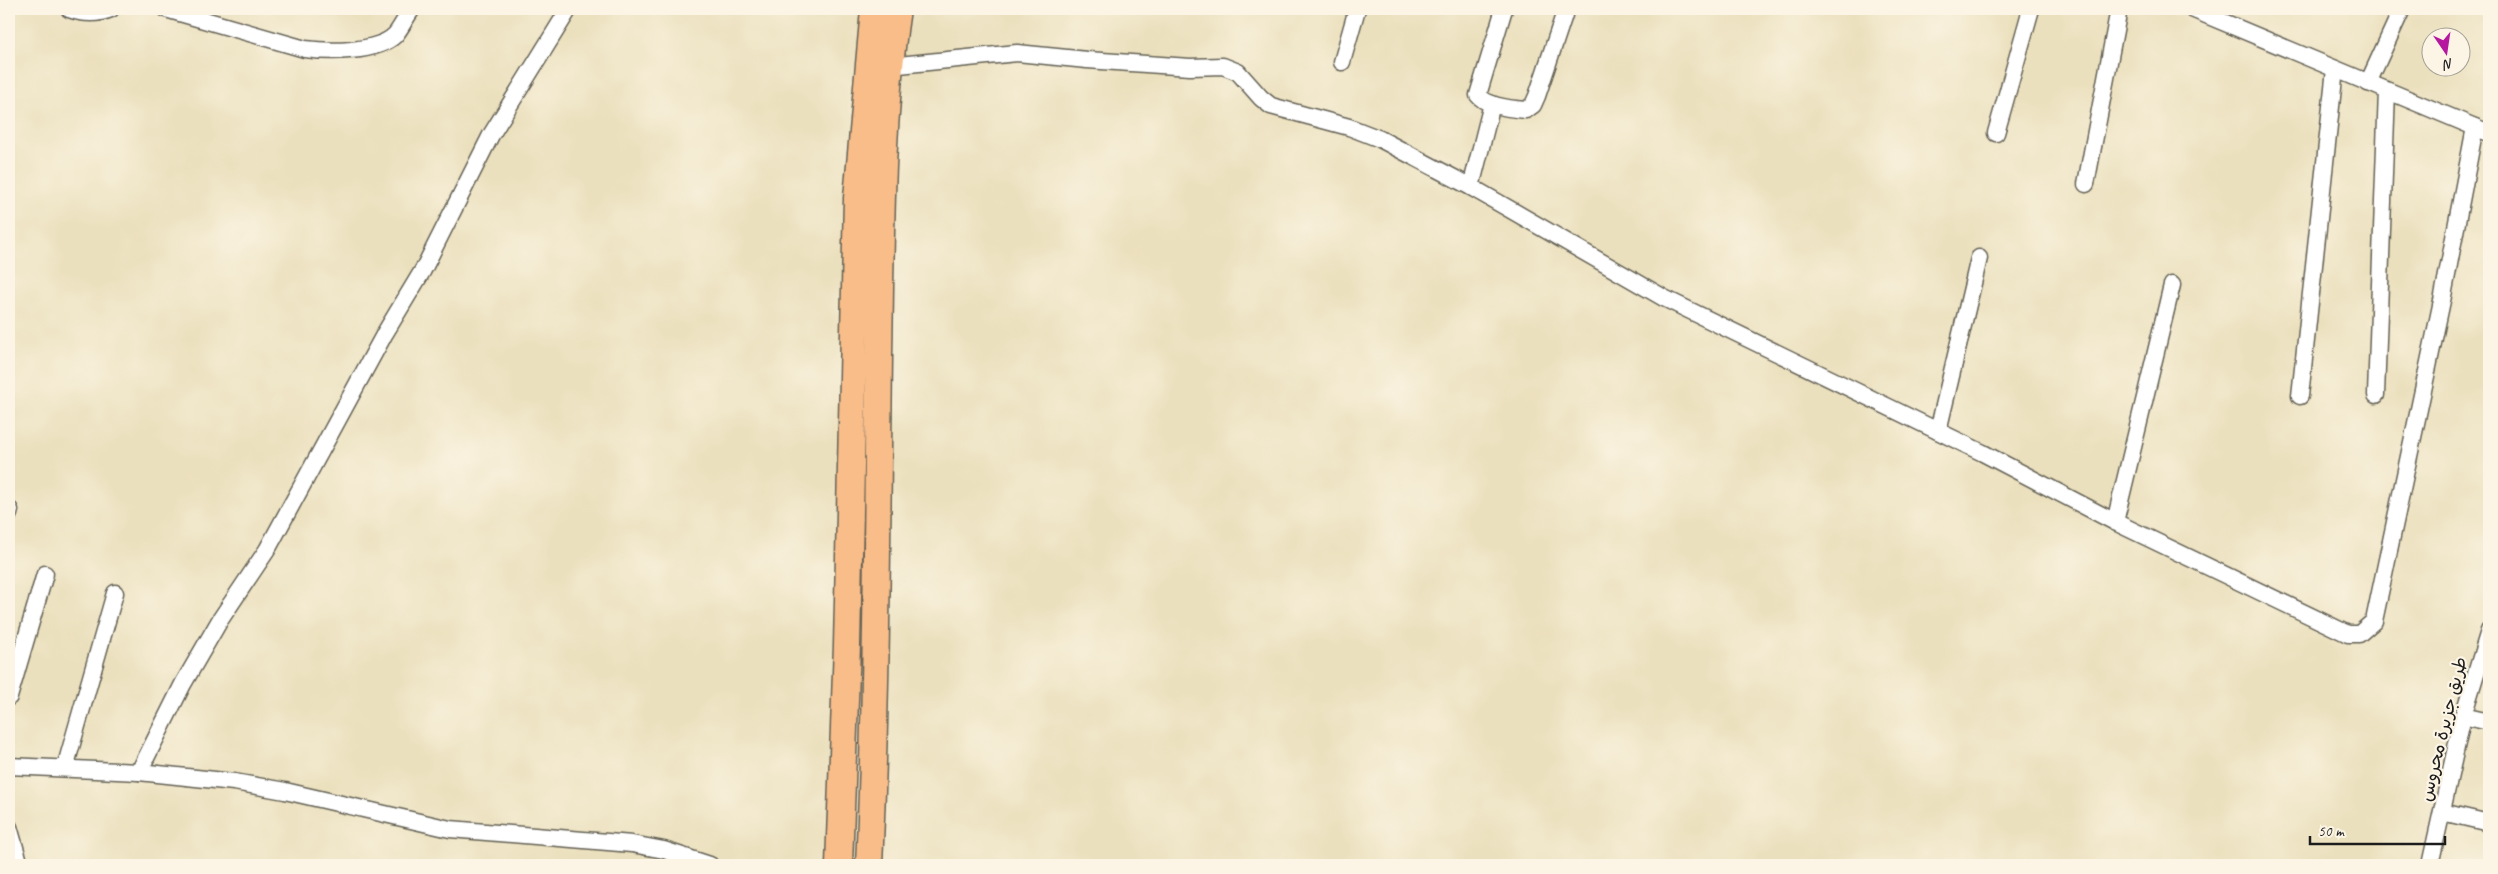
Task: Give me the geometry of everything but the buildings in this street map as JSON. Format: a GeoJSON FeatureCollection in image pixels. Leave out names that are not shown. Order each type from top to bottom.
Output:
{"type":"FeatureCollection","features":[{"type":"Feature","properties":{"kind":"main road"},"geometry":{"type":"LineString","coordinates":[[839,865],[848,609],[857,198],[874,9]]}},
{"type":"Feature","properties":{"kind":"main road"},"geometry":{"type":"LineString","coordinates":[[869,865],[877,609],[882,198],[889,66],[897,9]]}},
{"type":"Feature","properties":{"kind":"main road"},"geometry":{"type":"LineString","coordinates":[[848,609],[877,609]]}},
{"type":"Feature","properties":{"kind":"street"},"geometry":{"type":"LineString","coordinates":[[69,9],[85,14],[95,14],[111,9]]}},
{"type":"Feature","properties":{"kind":"street"},"geometry":{"type":"LineString","coordinates":[[166,9],[305,49],[320,51],[354,49],[387,40],[395,34],[412,9]]}},
{"type":"Feature","properties":{"kind":"street"},"geometry":{"type":"LineString","coordinates":[[139,772],[183,684],[267,550],[385,333],[423,270],[491,135],[568,9]]}},
{"type":"Feature","properties":{"kind":"street"},"geometry":{"type":"LineString","coordinates":[[1342,62],[1357,9]]}},
{"type":"Feature","properties":{"kind":"street"},"geometry":{"type":"LineString","coordinates":[[1504,9],[1478,91],[1480,98],[1492,104],[1526,110],[1533,104],[1566,9]]}},
{"type":"Feature","properties":{"kind":"street"},"geometry":{"type":"LineString","coordinates":[[1996,133],[2031,9]]}},
{"type":"Feature","properties":{"kind":"street"},"geometry":{"type":"LineString","coordinates":[[2086,184],[2119,9]]}},
{"type":"Feature","properties":{"kind":"street"},"geometry":{"type":"LineString","coordinates":[[889,66],[1017,52],[1096,61],[1195,67],[1228,66],[1238,72],[1261,98],[1272,106],[1380,139],[1470,187],[1664,298],[1938,431],[2115,522],[2334,629],[2348,634],[2359,634],[2374,622],[2435,335],[2482,130],[2192,9]]}},
{"type":"Feature","properties":{"kind":"street"},"geometry":{"type":"LineString","coordinates":[[2368,83],[2402,9]]}},
{"type":"Feature","properties":{"kind":"street"},"geometry":{"type":"LineString","coordinates":[[2300,396],[2335,69]]}},
{"type":"Feature","properties":{"kind":"street"},"geometry":{"type":"LineString","coordinates":[[2376,395],[2387,91]]}},
{"type":"Feature","properties":{"kind":"street"},"geometry":{"type":"LineString","coordinates":[[1470,187],[1492,104]]}},
{"type":"Feature","properties":{"kind":"street"},"geometry":{"type":"LineString","coordinates":[[1938,431],[1979,258]]}},
{"type":"Feature","properties":{"kind":"street"},"geometry":{"type":"LineString","coordinates":[[2115,522],[2172,285]]}},
{"type":"Feature","properties":{"kind":"street"},"geometry":{"type":"LineString","coordinates":[[9,697],[45,574]]}},
{"type":"Feature","properties":{"kind":"street"},"geometry":{"type":"LineString","coordinates":[[65,768],[115,593]]}},
{"type":"Feature","properties":{"kind":"street","name":"طريق جزيرة محروس"},"geometry":{"type":"LineString","coordinates":[[2430,865],[2463,716],[2489,631]]}},
{"type":"Feature","properties":{"kind":"street"},"geometry":{"type":"LineString","coordinates":[[2463,716],[2489,722]]}},
{"type":"Feature","properties":{"kind":"street"},"geometry":{"type":"LineString","coordinates":[[9,766],[139,772],[234,782],[285,791],[450,829],[632,844],[664,850],[710,865]]}},
{"type":"Feature","properties":{"kind":"street"},"geometry":{"type":"LineString","coordinates":[[2442,812],[2489,823]]}},
{"type":"Feature","properties":{"kind":"street"},"geometry":{"type":"LineString","coordinates":[[9,827],[20,865]]}}]}
